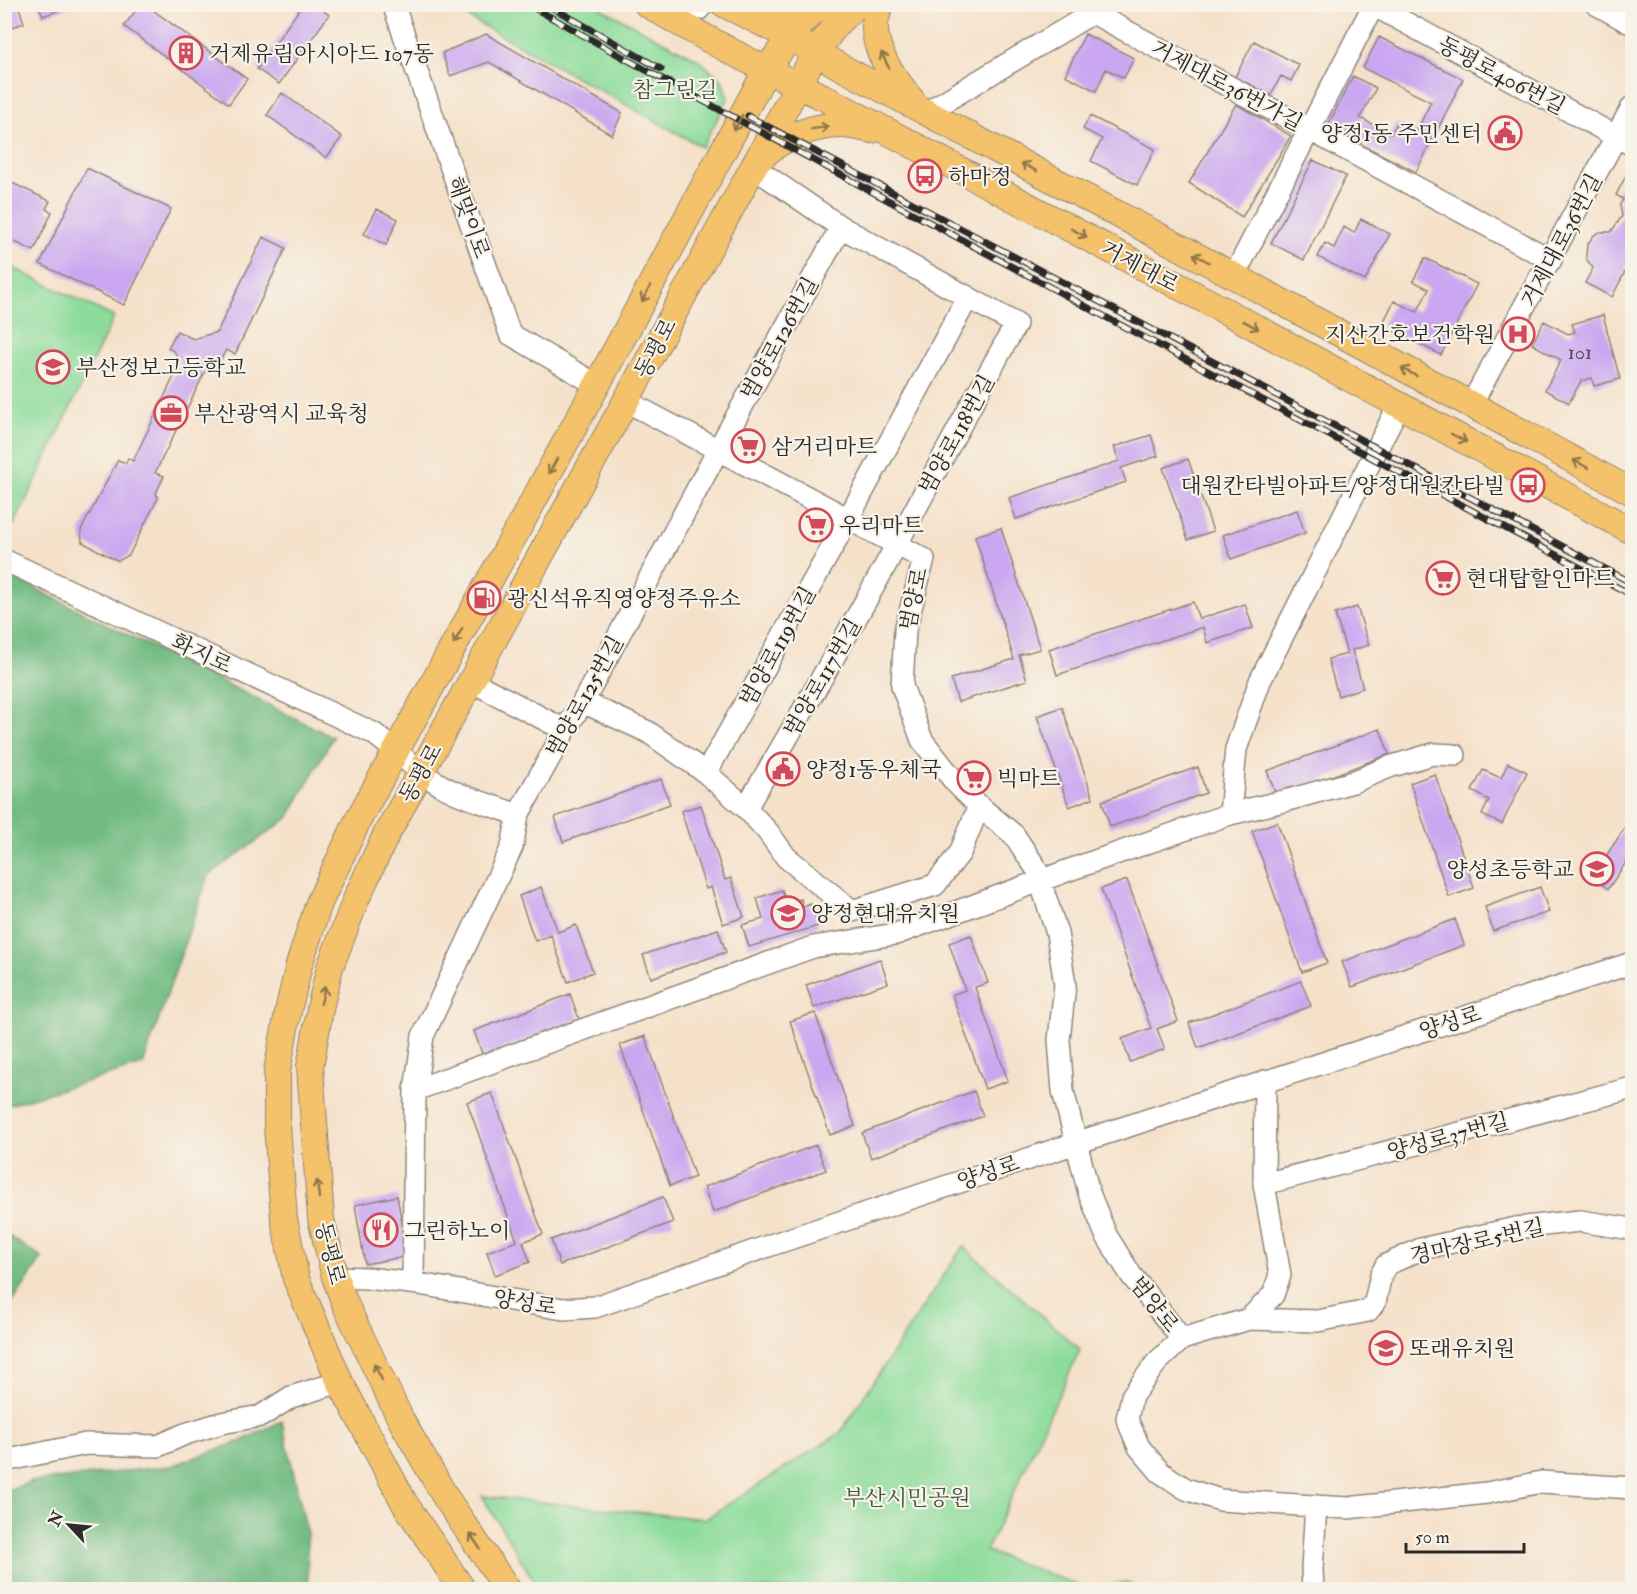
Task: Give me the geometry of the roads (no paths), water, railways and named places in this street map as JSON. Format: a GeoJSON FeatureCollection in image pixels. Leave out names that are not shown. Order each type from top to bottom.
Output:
{"type":"FeatureCollection","features":[{"type":"Feature","properties":{"kind":"main road","name":"거제대로"},"geometry":{"type":"LineString","coordinates":[[647,4],[708,40],[1195,294],[1632,531]]}},
{"type":"Feature","properties":{"kind":"main road"},"geometry":{"type":"LineString","coordinates":[[718,5],[775,11],[797,4]]}},
{"type":"Feature","properties":{"kind":"main road","name":"동평로"},"geometry":{"type":"LineString","coordinates":[[463,1590],[405,1504],[340,1382],[296,1279],[280,1182],[277,1071],[296,976],[319,903],[358,820],[396,749],[597,385],[766,71],[790,37],[823,4]]}},
{"type":"Feature","properties":{"kind":"main road","name":"동평로"},"geometry":{"type":"LineString","coordinates":[[508,1590],[446,1498],[401,1420],[346,1306],[335,1277],[321,1219],[310,1067],[321,1004],[330,967],[357,897],[420,771],[626,401],[797,85],[816,52],[839,21],[858,4]]}},
{"type":"Feature","properties":{"kind":"main road"},"geometry":{"type":"LineString","coordinates":[[880,4],[875,22],[877,41],[882,56],[892,74],[922,110]]}},
{"type":"Feature","properties":{"kind":"main road","name":"거제대로"},"geometry":{"type":"LineString","coordinates":[[718,5],[790,37],[1632,492]]}},
{"type":"Feature","properties":{"kind":"main road"},"geometry":{"type":"LineString","coordinates":[[753,167],[771,147],[810,129],[844,125],[890,133]]}},
{"type":"Feature","properties":{"kind":"street","name":"해맞이로"},"geometry":{"type":"LineString","coordinates":[[393,4],[510,334],[597,385]]}},
{"type":"Feature","properties":{"kind":"street"},"geometry":{"type":"LineString","coordinates":[[679,4],[688,9],[718,5]]}},
{"type":"Feature","properties":{"kind":"street"},"geometry":{"type":"LineString","coordinates":[[1596,4],[1632,24]]}},
{"type":"Feature","properties":{"kind":"street"},"geometry":{"type":"LineString","coordinates":[[1233,276],[1372,5]]}},
{"type":"Feature","properties":{"kind":"street","name":"동평로406번길"},"geometry":{"type":"LineString","coordinates":[[1372,5],[1624,141]]}},
{"type":"Feature","properties":{"kind":"street"},"geometry":{"type":"LineString","coordinates":[[922,110],[1100,9]]}},
{"type":"Feature","properties":{"kind":"street","name":"거제대로36번가길"},"geometry":{"type":"LineString","coordinates":[[1100,9],[1309,129],[1551,260]]}},
{"type":"Feature","properties":{"kind":"street","name":"거제대로36번길"},"geometry":{"type":"LineString","coordinates":[[1470,405],[1551,260],[1624,141],[1632,107]]}},
{"type":"Feature","properties":{"kind":"street"},"geometry":{"type":"LineString","coordinates":[[753,167],[841,226],[968,297]]}},
{"type":"Feature","properties":{"kind":"street","name":"범양로126번길"},"geometry":{"type":"LineString","coordinates":[[718,450],[841,226]]}},
{"type":"Feature","properties":{"kind":"street","name":"범양로118번길"},"geometry":{"type":"LineString","coordinates":[[896,544],[1016,324],[968,297]]}},
{"type":"Feature","properties":{"kind":"street","name":"범양로119번길"},"geometry":{"type":"LineString","coordinates":[[706,773],[848,519],[968,297]]}},
{"type":"Feature","properties":{"kind":"street","name":"범양로"},"geometry":{"type":"LineString","coordinates":[[626,401],[924,559],[905,630],[902,686],[922,740],[955,782],[979,806],[1014,835],[1036,868]]}},
{"type":"Feature","properties":{"kind":"street"},"geometry":{"type":"LineString","coordinates":[[1230,814],[1236,749],[1260,681],[1399,405]]}},
{"type":"Feature","properties":{"kind":"street","name":"범양로125번길"},"geometry":{"type":"LineString","coordinates":[[413,1283],[415,1090],[423,1036],[513,847],[518,815],[564,730],[583,702],[718,450]]}},
{"type":"Feature","properties":{"kind":"street","name":"범양로117번길"},"geometry":{"type":"LineString","coordinates":[[746,808],[821,680],[896,544]]}},
{"type":"Feature","properties":{"kind":"street","name":"화지로"},"geometry":{"type":"LineString","coordinates":[[4,560],[373,733],[396,749],[420,771],[448,789],[518,815]]}},
{"type":"Feature","properties":{"kind":"street"},"geometry":{"type":"LineString","coordinates":[[471,681],[564,730]]}},
{"type":"Feature","properties":{"kind":"street"},"geometry":{"type":"LineString","coordinates":[[583,702],[648,732],[706,773],[746,808],[768,832],[786,857],[852,911],[860,938]]}},
{"type":"Feature","properties":{"kind":"street"},"geometry":{"type":"LineString","coordinates":[[415,1090],[813,947],[896,934],[1230,814],[1353,782],[1389,767],[1433,754],[1455,755]]}},
{"type":"Feature","properties":{"kind":"street"},"geometry":{"type":"LineString","coordinates":[[852,911],[935,885],[960,853],[979,806]]}},
{"type":"Feature","properties":{"kind":"street","name":"범양로"},"geometry":{"type":"LineString","coordinates":[[1044,893],[1057,933],[1065,986],[1059,1040],[1063,1091],[1089,1193],[1106,1235],[1131,1275],[1182,1338],[1157,1362],[1132,1396],[1127,1419],[1139,1447],[1160,1472],[1186,1489],[1220,1500],[1347,1508],[1475,1494],[1541,1482],[1632,1488]]}},
{"type":"Feature","properties":{"kind":"street","name":"양성로"},"geometry":{"type":"LineString","coordinates":[[335,1277],[413,1283],[563,1309],[595,1307],[771,1245],[1076,1143],[1632,963]]}},
{"type":"Feature","properties":{"kind":"street"},"geometry":{"type":"LineString","coordinates":[[1182,1338],[1248,1319],[1274,1295],[1280,1275],[1264,1184],[1265,1081]]}},
{"type":"Feature","properties":{"kind":"street","name":"양성로37번길"},"geometry":{"type":"LineString","coordinates":[[1264,1184],[1632,1088]]}},
{"type":"Feature","properties":{"kind":"street","name":"경마장로5번길"},"geometry":{"type":"LineString","coordinates":[[1248,1319],[1318,1321],[1368,1311],[1375,1302],[1381,1275],[1386,1265],[1421,1250],[1516,1228],[1569,1222],[1580,1221],[1632,1229]]}},
{"type":"Feature","properties":{"kind":"street"},"geometry":{"type":"LineString","coordinates":[[4,1461],[86,1444],[158,1446],[185,1434],[221,1423],[261,1416],[291,1397],[340,1382]]}},
{"type":"Feature","properties":{"kind":"street"},"geometry":{"type":"LineString","coordinates":[[1313,1579],[1316,1506]]}},
{"type":"Feature","properties":{"kind":"railway"},"geometry":{"type":"LineString","coordinates":[[527,4],[1113,321],[1632,595]]}},
{"type":"Feature","properties":{"kind":"railway"},"geometry":{"type":"LineString","coordinates":[[546,4],[661,69]]}},
{"type":"Feature","properties":{"kind":"railway"},"geometry":{"type":"LineString","coordinates":[[748,116],[1632,583]]}},
{"type":"Feature","properties":{"kind":"place","name":"거제유림아시아드 107동"},"geometry":{"type":"Point","coordinates":[186,53]}},
{"type":"Feature","properties":{"kind":"place","name":"양정1동 주민센터"},"geometry":{"type":"Point","coordinates":[1505,133]}},
{"type":"Feature","properties":{"kind":"place","name":"하마정"},"geometry":{"type":"Point","coordinates":[925,176]}},
{"type":"Feature","properties":{"kind":"place","name":"지산간호보건학원"},"geometry":{"type":"Point","coordinates":[1518,334]}},
{"type":"Feature","properties":{"kind":"place","name":"부산정보고등학교"},"geometry":{"type":"Point","coordinates":[53,367]}},
{"type":"Feature","properties":{"kind":"place","name":"부산광역시 교육청"},"geometry":{"type":"Point","coordinates":[171,413]}},
{"type":"Feature","properties":{"kind":"place","name":"삼거리마트"},"geometry":{"type":"Point","coordinates":[748,446]}},
{"type":"Feature","properties":{"kind":"place","name":"대원칸타빌아파트/양정대원칸타빌"},"geometry":{"type":"Point","coordinates":[1528,485]}},
{"type":"Feature","properties":{"kind":"place","name":"우리마트"},"geometry":{"type":"Point","coordinates":[816,525]}},
{"type":"Feature","properties":{"kind":"place","name":"현대탑할인마트"},"geometry":{"type":"Point","coordinates":[1443,578]}},
{"type":"Feature","properties":{"kind":"place","name":"광신석유직영양정주유소"},"geometry":{"type":"Point","coordinates":[484,598]}},
{"type":"Feature","properties":{"kind":"place","name":"양정1동우체국"},"geometry":{"type":"Point","coordinates":[783,769]}},
{"type":"Feature","properties":{"kind":"place","name":"빅마트"},"geometry":{"type":"Point","coordinates":[974,778]}},
{"type":"Feature","properties":{"kind":"place","name":"양성초등학교"},"geometry":{"type":"Point","coordinates":[1597,869]}},
{"type":"Feature","properties":{"kind":"place","name":"양정현대유치원"},"geometry":{"type":"Point","coordinates":[788,913]}},
{"type":"Feature","properties":{"kind":"place","name":"그린하노이"},"geometry":{"type":"Point","coordinates":[381,1230]}},
{"type":"Feature","properties":{"kind":"place","name":"또래유치원"},"geometry":{"type":"Point","coordinates":[1386,1348]}},
{"type":"Feature","properties":{"kind":"park label","name":"참그린길"},"geometry":{"type":"Point","coordinates":[675,89]}},
{"type":"Feature","properties":{"kind":"park label","name":"부산시민공원"},"geometry":{"type":"Point","coordinates":[907,1497]}}]}
